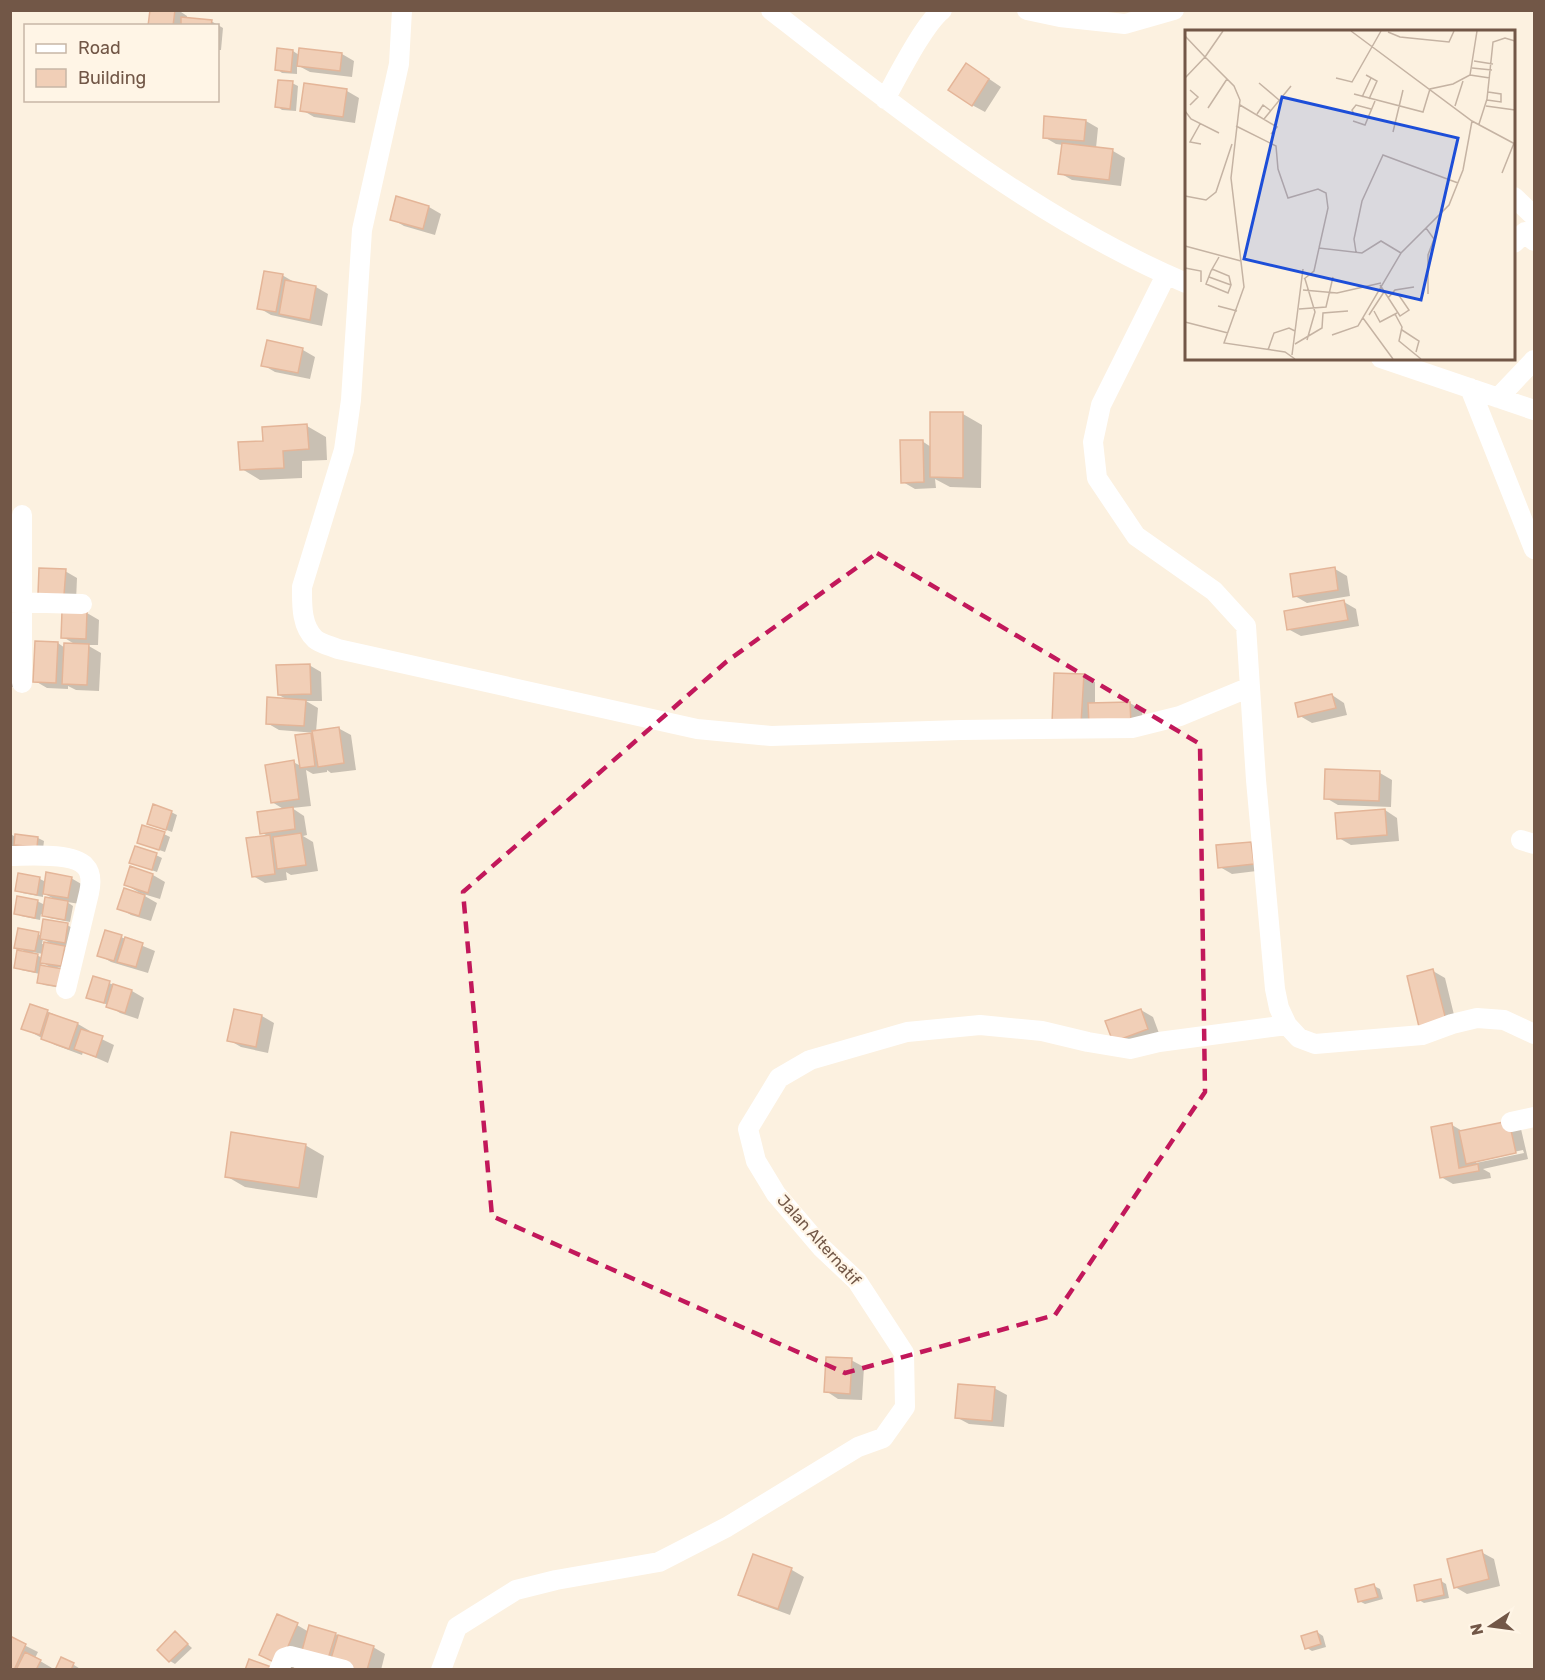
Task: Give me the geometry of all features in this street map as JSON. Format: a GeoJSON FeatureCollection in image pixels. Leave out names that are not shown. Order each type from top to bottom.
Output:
{"type":"FeatureCollection","features":[{"type":"Feature","properties":{"kind":"street"},"geometry":{"type":"LineString","coordinates":[[402,10],[399,64],[362,230],[351,400],[344,450],[302,587],[302,607],[307,627],[316,640],[338,649],[697,729],[771,736],[1132,728],[1180,716],[1250,687]]}},
{"type":"Feature","properties":{"kind":"street"},"geometry":{"type":"LineString","coordinates":[[771,10],[885,99],[1026,197],[1076,227],[1185,284]]}},
{"type":"Feature","properties":{"kind":"street"},"geometry":{"type":"LineString","coordinates":[[885,99],[927,28],[942,10]]}},
{"type":"Feature","properties":{"kind":"street"},"geometry":{"type":"LineString","coordinates":[[1027,10],[1060,17],[1125,24],[1174,10]]}},
{"type":"Feature","properties":{"kind":"street"},"geometry":{"type":"LineString","coordinates":[[1515,199],[1528,231]]}},
{"type":"Feature","properties":{"kind":"street"},"geometry":{"type":"LineString","coordinates":[[1166,274],[1101,405],[1093,442],[1097,478],[1136,536],[1214,591],[1246,626],[1256,780],[1275,989],[1279,1008],[1287,1025],[1299,1038],[1316,1044],[1422,1035],[1477,1018],[1504,1020],[1534,1034]]}},
{"type":"Feature","properties":{"kind":"street"},"geometry":{"type":"LineString","coordinates":[[1387,360],[1534,410]]}},
{"type":"Feature","properties":{"kind":"street"},"geometry":{"type":"LineString","coordinates":[[1498,398],[1534,360]]}},
{"type":"Feature","properties":{"kind":"street"},"geometry":{"type":"LineString","coordinates":[[1470,388],[1534,549]]}},
{"type":"Feature","properties":{"kind":"street"},"geometry":{"type":"LineString","coordinates":[[22,515],[16,602],[22,683]]}},
{"type":"Feature","properties":{"kind":"street"},"geometry":{"type":"LineString","coordinates":[[16,602],[82,604]]}},
{"type":"Feature","properties":{"kind":"street"},"geometry":{"type":"LineString","coordinates":[[10,856],[67,857],[84,864],[89,872],[91,881],[89,893],[66,989]]}},
{"type":"Feature","properties":{"kind":"street","name":"Jalan Alternatif"},"geometry":{"type":"LineString","coordinates":[[441,1670],[458,1627],[516,1590],[556,1580],[659,1562],[728,1527],[858,1447],[883,1438],[905,1407],[904,1353],[857,1281],[822,1248],[776,1194],[756,1161],[748,1129],[779,1078],[810,1060],[917,1031],[980,1025],[1042,1031],[1130,1049],[1159,1042],[1287,1025]]}},
{"type":"Feature","properties":{"kind":"street"},"geometry":{"type":"LineString","coordinates":[[1511,1122],[1534,1117]]}},
{"type":"Feature","properties":{"kind":"street"},"geometry":{"type":"LineString","coordinates":[[279,1670],[284,1658],[290,1656],[344,1670]]}},
{"type":"Feature","properties":{"kind":"highlighted area"},"geometry":{"type":"Polygon","coordinates":[[[877,553],[1200,744],[1205,1092],[1055,1315],[845,1373],[492,1216],[463,892],[726,662],[877,553]]]}},
{"type":"Feature","properties":{"kind":"building"},"geometry":{"type":"Polygon","coordinates":[[[150,10],[175,10],[173,24],[148,24],[150,10]]]}},
{"type":"Feature","properties":{"kind":"building"},"geometry":{"type":"Polygon","coordinates":[[[181,17],[212,20],[211,24],[181,24],[181,17]]]}},
{"type":"Feature","properties":{"kind":"building"},"geometry":{"type":"Polygon","coordinates":[[[277,48],[293,50],[291,72],[275,70],[277,48]]]}},
{"type":"Feature","properties":{"kind":"building"},"geometry":{"type":"Polygon","coordinates":[[[299,48],[342,53],[340,71],[297,66],[299,48]]]}},
{"type":"Feature","properties":{"kind":"building"},"geometry":{"type":"Polygon","coordinates":[[[966,63],[989,79],[972,106],[948,90],[966,63]]]}},
{"type":"Feature","properties":{"kind":"building"},"geometry":{"type":"Polygon","coordinates":[[[278,80],[293,81],[290,109],[275,107],[278,80]]]}},
{"type":"Feature","properties":{"kind":"building"},"geometry":{"type":"Polygon","coordinates":[[[304,83],[347,89],[343,117],[300,111],[304,83]]]}},
{"type":"Feature","properties":{"kind":"building"},"geometry":{"type":"Polygon","coordinates":[[[1044,116],[1086,120],[1084,141],[1043,138],[1044,116]]]}},
{"type":"Feature","properties":{"kind":"building"},"geometry":{"type":"Polygon","coordinates":[[[1062,143],[1113,149],[1109,180],[1058,174],[1062,143]]]}},
{"type":"Feature","properties":{"kind":"building"},"geometry":{"type":"Polygon","coordinates":[[[396,196],[429,206],[423,229],[390,220],[396,196]]]}},
{"type":"Feature","properties":{"kind":"building"},"geometry":{"type":"Polygon","coordinates":[[[264,271],[283,274],[276,312],[257,309],[264,271]]]}},
{"type":"Feature","properties":{"kind":"building"},"geometry":{"type":"Polygon","coordinates":[[[285,280],[316,286],[310,320],[279,314],[285,280]]]}},
{"type":"Feature","properties":{"kind":"building"},"geometry":{"type":"Polygon","coordinates":[[[267,340],[303,348],[298,373],[261,366],[267,340]]]}},
{"type":"Feature","properties":{"kind":"building"},"geometry":{"type":"Polygon","coordinates":[[[930,412],[963,412],[963,478],[930,477],[930,412]]]}},
{"type":"Feature","properties":{"kind":"building"},"geometry":{"type":"Polygon","coordinates":[[[307,424],[309,449],[283,451],[284,468],[240,470],[238,442],[263,441],[262,427],[307,424]]]}},
{"type":"Feature","properties":{"kind":"building"},"geometry":{"type":"Polygon","coordinates":[[[900,440],[923,440],[924,482],[901,483],[900,440]]]}},
{"type":"Feature","properties":{"kind":"building"},"geometry":{"type":"Polygon","coordinates":[[[1335,567],[1338,590],[1293,597],[1290,574],[1335,567]]]}},
{"type":"Feature","properties":{"kind":"building"},"geometry":{"type":"Polygon","coordinates":[[[39,568],[66,569],[64,595],[38,594],[39,568]]]}},
{"type":"Feature","properties":{"kind":"building"},"geometry":{"type":"Polygon","coordinates":[[[1344,600],[1348,620],[1287,630],[1284,611],[1344,600]]]}},
{"type":"Feature","properties":{"kind":"building"},"geometry":{"type":"Polygon","coordinates":[[[62,611],[87,612],[86,639],[61,638],[62,611]]]}},
{"type":"Feature","properties":{"kind":"building"},"geometry":{"type":"Polygon","coordinates":[[[35,641],[58,642],[56,683],[33,682],[35,641]]]}},
{"type":"Feature","properties":{"kind":"building"},"geometry":{"type":"Polygon","coordinates":[[[64,643],[89,644],[87,685],[62,684],[64,643]]]}},
{"type":"Feature","properties":{"kind":"building"},"geometry":{"type":"Polygon","coordinates":[[[310,664],[311,694],[278,695],[276,665],[310,664]]]}},
{"type":"Feature","properties":{"kind":"building"},"geometry":{"type":"Polygon","coordinates":[[[1054,673],[1084,674],[1081,724],[1052,723],[1054,673]]]}},
{"type":"Feature","properties":{"kind":"building"},"geometry":{"type":"Polygon","coordinates":[[[1332,694],[1336,708],[1298,717],[1295,703],[1332,694]]]}},
{"type":"Feature","properties":{"kind":"building"},"geometry":{"type":"Polygon","coordinates":[[[267,697],[306,700],[304,726],[266,724],[267,697]]]}},
{"type":"Feature","properties":{"kind":"building"},"geometry":{"type":"Polygon","coordinates":[[[1130,702],[1131,724],[1089,725],[1088,703],[1130,702]]]}},
{"type":"Feature","properties":{"kind":"building"},"geometry":{"type":"Polygon","coordinates":[[[339,727],[344,763],[318,767],[312,731],[339,727]]]}},
{"type":"Feature","properties":{"kind":"building"},"geometry":{"type":"Polygon","coordinates":[[[311,733],[315,766],[300,768],[295,735],[311,733]]]}},
{"type":"Feature","properties":{"kind":"building"},"geometry":{"type":"Polygon","coordinates":[[[294,760],[299,799],[271,803],[265,765],[294,760]]]}},
{"type":"Feature","properties":{"kind":"building"},"geometry":{"type":"Polygon","coordinates":[[[1325,769],[1380,771],[1379,801],[1324,799],[1325,769]]]}},
{"type":"Feature","properties":{"kind":"building"},"geometry":{"type":"Polygon","coordinates":[[[153,804],[172,811],[166,830],[147,824],[153,804]]]}},
{"type":"Feature","properties":{"kind":"building"},"geometry":{"type":"Polygon","coordinates":[[[293,807],[295,829],[260,834],[257,812],[293,807]]]}},
{"type":"Feature","properties":{"kind":"building"},"geometry":{"type":"Polygon","coordinates":[[[1385,809],[1387,835],[1337,839],[1335,813],[1385,809]]]}},
{"type":"Feature","properties":{"kind":"building"},"geometry":{"type":"Polygon","coordinates":[[[142,825],[165,832],[159,850],[137,843],[142,825]]]}},
{"type":"Feature","properties":{"kind":"building"},"geometry":{"type":"Polygon","coordinates":[[[301,833],[306,865],[277,869],[273,837],[301,833]]]}},
{"type":"Feature","properties":{"kind":"building"},"geometry":{"type":"Polygon","coordinates":[[[15,834],[38,837],[37,847],[14,845],[15,834]]]}},
{"type":"Feature","properties":{"kind":"building"},"geometry":{"type":"Polygon","coordinates":[[[270,835],[275,874],[252,877],[246,838],[270,835]]]}},
{"type":"Feature","properties":{"kind":"building"},"geometry":{"type":"Polygon","coordinates":[[[1251,842],[1254,864],[1218,868],[1216,845],[1251,842]]]}},
{"type":"Feature","properties":{"kind":"building"},"geometry":{"type":"Polygon","coordinates":[[[135,846],[157,853],[152,870],[129,863],[135,846]]]}},
{"type":"Feature","properties":{"kind":"building"},"geometry":{"type":"Polygon","coordinates":[[[130,866],[153,874],[148,893],[124,885],[130,866]]]}},
{"type":"Feature","properties":{"kind":"building"},"geometry":{"type":"Polygon","coordinates":[[[46,872],[72,877],[68,898],[43,894],[46,872]]]}},
{"type":"Feature","properties":{"kind":"building"},"geometry":{"type":"Polygon","coordinates":[[[18,873],[40,877],[37,895],[15,891],[18,873]]]}},
{"type":"Feature","properties":{"kind":"building"},"geometry":{"type":"Polygon","coordinates":[[[124,888],[145,895],[139,916],[117,909],[124,888]]]}},
{"type":"Feature","properties":{"kind":"building"},"geometry":{"type":"Polygon","coordinates":[[[17,896],[38,900],[35,918],[14,914],[17,896]]]}},
{"type":"Feature","properties":{"kind":"building"},"geometry":{"type":"Polygon","coordinates":[[[45,897],[68,901],[65,920],[42,916],[45,897]]]}},
{"type":"Feature","properties":{"kind":"building"},"geometry":{"type":"Polygon","coordinates":[[[43,919],[68,923],[65,943],[40,939],[43,919]]]}},
{"type":"Feature","properties":{"kind":"building"},"geometry":{"type":"Polygon","coordinates":[[[18,928],[39,932],[35,951],[14,948],[18,928]]]}},
{"type":"Feature","properties":{"kind":"building"},"geometry":{"type":"Polygon","coordinates":[[[105,930],[122,935],[114,961],[97,956],[105,930]]]}},
{"type":"Feature","properties":{"kind":"building"},"geometry":{"type":"Polygon","coordinates":[[[125,937],[143,943],[136,967],[117,962],[125,937]]]}},
{"type":"Feature","properties":{"kind":"building"},"geometry":{"type":"Polygon","coordinates":[[[44,942],[65,946],[61,966],[40,963],[44,942]]]}},
{"type":"Feature","properties":{"kind":"building"},"geometry":{"type":"Polygon","coordinates":[[[17,950],[38,954],[35,972],[14,968],[17,950]]]}},
{"type":"Feature","properties":{"kind":"building"},"geometry":{"type":"Polygon","coordinates":[[[40,965],[63,969],[61,987],[37,983],[40,965]]]}},
{"type":"Feature","properties":{"kind":"building"},"geometry":{"type":"Polygon","coordinates":[[[1433,969],[1446,1020],[1419,1027],[1407,976],[1433,969]]]}},
{"type":"Feature","properties":{"kind":"building"},"geometry":{"type":"Polygon","coordinates":[[[93,976],[110,981],[104,1003],[86,998],[93,976]]]}},
{"type":"Feature","properties":{"kind":"building"},"geometry":{"type":"Polygon","coordinates":[[[113,984],[132,990],[125,1013],[106,1007],[113,984]]]}},
{"type":"Feature","properties":{"kind":"building"},"geometry":{"type":"Polygon","coordinates":[[[30,1004],[48,1010],[40,1035],[21,1029],[30,1004]]]}},
{"type":"Feature","properties":{"kind":"building"},"geometry":{"type":"Polygon","coordinates":[[[234,1009],[262,1015],[256,1047],[227,1041],[234,1009]]]}},
{"type":"Feature","properties":{"kind":"building"},"geometry":{"type":"Polygon","coordinates":[[[1141,1009],[1148,1029],[1113,1042],[1105,1021],[1141,1009]]]}},
{"type":"Feature","properties":{"kind":"building"},"geometry":{"type":"Polygon","coordinates":[[[49,1013],[78,1023],[69,1049],[41,1039],[49,1013]]]}},
{"type":"Feature","properties":{"kind":"building"},"geometry":{"type":"Polygon","coordinates":[[[81,1029],[103,1036],[96,1057],[74,1049],[81,1029]]]}},
{"type":"Feature","properties":{"kind":"building"},"geometry":{"type":"Polygon","coordinates":[[[1509,1121],[1516,1153],[1466,1164],[1459,1131],[1509,1121]]]}},
{"type":"Feature","properties":{"kind":"building"},"geometry":{"type":"Polygon","coordinates":[[[1452,1123],[1459,1168],[1478,1164],[1479,1171],[1440,1178],[1431,1127],[1452,1123]]]}},
{"type":"Feature","properties":{"kind":"building"},"geometry":{"type":"Polygon","coordinates":[[[231,1132],[306,1144],[299,1188],[225,1177],[231,1132]]]}},
{"type":"Feature","properties":{"kind":"building"},"geometry":{"type":"Polygon","coordinates":[[[826,1357],[852,1358],[850,1394],[824,1392],[826,1357]]]}},
{"type":"Feature","properties":{"kind":"building"},"geometry":{"type":"Polygon","coordinates":[[[958,1384],[995,1387],[992,1421],[955,1418],[958,1384]]]}},
{"type":"Feature","properties":{"kind":"building"},"geometry":{"type":"Polygon","coordinates":[[[1482,1550],[1489,1579],[1454,1588],[1447,1559],[1482,1550]]]}},
{"type":"Feature","properties":{"kind":"building"},"geometry":{"type":"Polygon","coordinates":[[[753,1554],[792,1568],[778,1609],[738,1595],[753,1554]]]}},
{"type":"Feature","properties":{"kind":"building"},"geometry":{"type":"Polygon","coordinates":[[[1441,1579],[1444,1595],[1417,1601],[1414,1585],[1441,1579]]]}},
{"type":"Feature","properties":{"kind":"building"},"geometry":{"type":"Polygon","coordinates":[[[1374,1584],[1378,1597],[1358,1602],[1355,1589],[1374,1584]]]}},
{"type":"Feature","properties":{"kind":"building"},"geometry":{"type":"Polygon","coordinates":[[[277,1614],[298,1623],[280,1665],[259,1655],[277,1614]]]}},
{"type":"Feature","properties":{"kind":"building"},"geometry":{"type":"Polygon","coordinates":[[[309,1625],[336,1633],[327,1662],[301,1654],[309,1625]]]}},
{"type":"Feature","properties":{"kind":"building"},"geometry":{"type":"Polygon","coordinates":[[[175,1631],[188,1644],[169,1662],[157,1650],[175,1631]]]}},
{"type":"Feature","properties":{"kind":"building"},"geometry":{"type":"Polygon","coordinates":[[[1317,1631],[1321,1644],[1305,1649],[1301,1636],[1317,1631]]]}},
{"type":"Feature","properties":{"kind":"building"},"geometry":{"type":"Polygon","coordinates":[[[338,1635],[374,1646],[367,1670],[354,1670],[330,1662],[338,1635]]]}},
{"type":"Feature","properties":{"kind":"building"},"geometry":{"type":"Polygon","coordinates":[[[10,1636],[26,1644],[14,1670],[10,1670],[10,1636]]]}},
{"type":"Feature","properties":{"kind":"building"},"geometry":{"type":"Polygon","coordinates":[[[25,1652],[41,1660],[36,1670],[16,1670],[25,1652]]]}},
{"type":"Feature","properties":{"kind":"building"},"geometry":{"type":"Polygon","coordinates":[[[61,1657],[74,1663],[71,1670],[55,1670],[61,1657]]]}},
{"type":"Feature","properties":{"kind":"building"},"geometry":{"type":"Polygon","coordinates":[[[249,1659],[274,1668],[273,1670],[245,1670],[249,1659]]]}}]}
